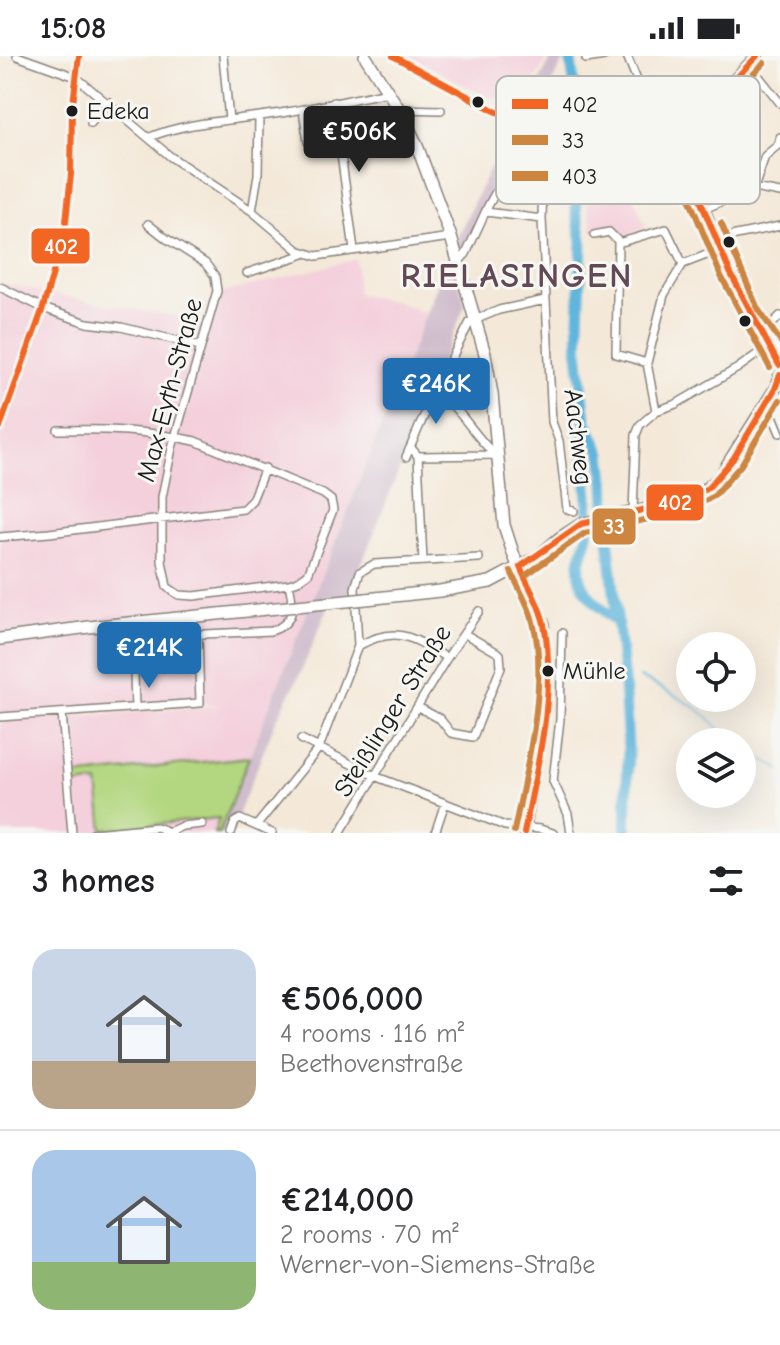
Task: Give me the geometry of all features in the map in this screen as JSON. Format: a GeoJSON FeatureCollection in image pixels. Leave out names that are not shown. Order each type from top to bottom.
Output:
{"type":"FeatureCollection","features":[{"type":"Feature","properties":{"kind":"main road"},"geometry":{"type":"LineString","coordinates":[[365,56],[399,109],[427,169],[451,237],[485,354],[492,394],[504,525],[537,605],[546,637],[544,714],[524,830]]}},
{"type":"Feature","properties":{"kind":"main road"},"geometry":{"type":"LineString","coordinates":[[738,76],[753,61]]}},
{"type":"Feature","properties":{"kind":"main road"},"geometry":{"type":"LineString","coordinates":[[0,639],[477,586],[520,567],[574,528],[627,512],[686,500],[708,488],[733,459],[777,387],[780,365],[775,350],[746,306],[702,204]]}},
{"type":"Feature","properties":{"kind":"street"},"geometry":{"type":"LineString","coordinates":[[17,56],[76,77],[171,157],[252,211],[304,254]]}},
{"type":"Feature","properties":{"kind":"street"},"geometry":{"type":"LineString","coordinates":[[0,427],[43,308],[65,231],[71,174],[72,111],[79,56]]}},
{"type":"Feature","properties":{"kind":"street"},"geometry":{"type":"LineString","coordinates":[[223,56],[229,120]]}},
{"type":"Feature","properties":{"kind":"street"},"geometry":{"type":"LineString","coordinates":[[393,56],[496,111]]}},
{"type":"Feature","properties":{"kind":"street"},"geometry":{"type":"LineString","coordinates":[[586,59],[604,56]]}},
{"type":"Feature","properties":{"kind":"street"},"geometry":{"type":"LineString","coordinates":[[627,56],[635,76]]}},
{"type":"Feature","properties":{"kind":"street"},"geometry":{"type":"LineString","coordinates":[[753,61],[780,103]]}},
{"type":"Feature","properties":{"kind":"street"},"geometry":{"type":"LineString","coordinates":[[150,137],[162,132],[303,110],[389,92]]}},
{"type":"Feature","properties":{"kind":"street"},"geometry":{"type":"LineString","coordinates":[[91,123],[109,102]]}},
{"type":"Feature","properties":{"kind":"street"},"geometry":{"type":"LineString","coordinates":[[334,102],[354,250]]}},
{"type":"Feature","properties":{"kind":"street"},"geometry":{"type":"LineString","coordinates":[[399,109],[441,110]]}},
{"type":"Feature","properties":{"kind":"street"},"geometry":{"type":"LineString","coordinates":[[303,110],[308,142]]}},
{"type":"Feature","properties":{"kind":"street"},"geometry":{"type":"LineString","coordinates":[[252,211],[258,175],[259,117]]}},
{"type":"Feature","properties":{"kind":"street"},"geometry":{"type":"LineString","coordinates":[[760,169],[763,159],[778,145],[780,137]]}},
{"type":"Feature","properties":{"kind":"street"},"geometry":{"type":"LineString","coordinates":[[760,189],[780,193]]}},
{"type":"Feature","properties":{"kind":"street"},"geometry":{"type":"LineString","coordinates":[[458,262],[466,254],[496,194]]}},
{"type":"Feature","properties":{"kind":"street","name":"Aachweg"},"geometry":{"type":"LineString","coordinates":[[542,204],[552,422],[559,441],[567,509],[574,511]]}},
{"type":"Feature","properties":{"kind":"street"},"geometry":{"type":"LineString","coordinates":[[704,209],[716,204]]}},
{"type":"Feature","properties":{"kind":"street"},"geometry":{"type":"LineString","coordinates":[[486,212],[542,219]]}},
{"type":"Feature","properties":{"kind":"street","name":"Max-Eyth-Straße"},"geometry":{"type":"LineString","coordinates":[[148,224],[205,263],[215,276],[217,291],[175,437],[162,497],[165,582],[171,592],[194,596],[289,584]]}},
{"type":"Feature","properties":{"kind":"street"},"geometry":{"type":"LineString","coordinates":[[656,411],[647,363],[664,295],[683,264],[719,244],[780,226]]}},
{"type":"Feature","properties":{"kind":"street"},"geometry":{"type":"LineString","coordinates":[[619,242],[666,229],[683,264]]}},
{"type":"Feature","properties":{"kind":"street"},"geometry":{"type":"LineString","coordinates":[[594,235],[609,232],[619,242],[616,354],[647,363]]}},
{"type":"Feature","properties":{"kind":"street"},"geometry":{"type":"LineString","coordinates":[[247,273],[304,254],[316,256],[451,237]]}},
{"type":"Feature","properties":{"kind":"street"},"geometry":{"type":"LineString","coordinates":[[0,287],[43,308],[87,323],[121,327],[200,346]]}},
{"type":"Feature","properties":{"kind":"street"},"geometry":{"type":"LineString","coordinates":[[406,457],[467,326],[475,319],[545,300]]}},
{"type":"Feature","properties":{"kind":"street"},"geometry":{"type":"LineString","coordinates":[[763,333],[780,316]]}},
{"type":"Feature","properties":{"kind":"street"},"geometry":{"type":"LineString","coordinates":[[627,512],[636,435],[640,425],[656,411],[676,404],[775,350]]}},
{"type":"Feature","properties":{"kind":"street"},"geometry":{"type":"LineString","coordinates":[[434,393],[445,398],[486,448],[496,455]]}},
{"type":"Feature","properties":{"kind":"street"},"geometry":{"type":"LineString","coordinates":[[767,401],[780,433]]}},
{"type":"Feature","properties":{"kind":"street"},"geometry":{"type":"LineString","coordinates":[[58,430],[136,430],[195,441],[265,468],[331,500],[333,510],[308,574],[289,584],[294,607],[288,622],[271,631],[133,639],[135,707]]}},
{"type":"Feature","properties":{"kind":"street"},"geometry":{"type":"LineString","coordinates":[[412,449],[418,456],[423,561]]}},
{"type":"Feature","properties":{"kind":"street"},"geometry":{"type":"LineString","coordinates":[[418,456],[496,455]]}},
{"type":"Feature","properties":{"kind":"street"},"geometry":{"type":"LineString","coordinates":[[0,537],[243,509],[252,500],[265,468]]}},
{"type":"Feature","properties":{"kind":"street"},"geometry":{"type":"LineString","coordinates":[[257,825],[319,748],[358,646],[357,577],[363,568],[374,564],[479,558]]}},
{"type":"Feature","properties":{"kind":"street","name":"Steißlinger Straße"},"geometry":{"type":"LineString","coordinates":[[340,833],[479,611]]}},
{"type":"Feature","properties":{"kind":"street"},"geometry":{"type":"LineString","coordinates":[[562,633],[560,719],[553,781],[568,814],[571,833]]}},
{"type":"Feature","properties":{"kind":"street"},"geometry":{"type":"LineString","coordinates":[[358,646],[383,634],[398,634],[447,658]]}},
{"type":"Feature","properties":{"kind":"street"},"geometry":{"type":"LineString","coordinates":[[418,707],[440,719],[451,733],[473,737],[501,667],[500,654],[465,634]]}},
{"type":"Feature","properties":{"kind":"street"},"geometry":{"type":"LineString","coordinates":[[0,717],[200,703],[198,635]]}},
{"type":"Feature","properties":{"kind":"street"},"geometry":{"type":"LineString","coordinates":[[62,713],[72,833]]}},
{"type":"Feature","properties":{"kind":"street"},"geometry":{"type":"LineString","coordinates":[[301,739],[377,777],[505,826],[553,833]]}},
{"type":"Feature","properties":{"kind":"street"},"geometry":{"type":"LineString","coordinates":[[435,833],[445,803]]}},
{"type":"Feature","properties":{"kind":"street"},"geometry":{"type":"LineString","coordinates":[[231,833],[238,819],[272,833]]}},
{"type":"Feature","properties":{"kind":"street"},"geometry":{"type":"LineString","coordinates":[[94,833],[156,827],[169,832],[182,826],[202,824]]}},
{"type":"Feature","properties":{"kind":"shaded area"},"geometry":{"type":"Polygon","coordinates":[[[409,56],[548,56],[537,76],[496,76],[496,98],[487,97],[409,56]]]}},
{"type":"Feature","properties":{"kind":"shaded area"},"geometry":{"type":"Polygon","coordinates":[[[553,56],[567,56],[555,76],[542,76],[553,56]]]}},
{"type":"Feature","properties":{"kind":"shaded area"},"geometry":{"type":"Polygon","coordinates":[[[496,158],[496,181],[455,269],[465,305],[349,595],[333,597],[274,725],[231,833],[219,833],[450,253],[496,158]]]}},
{"type":"Feature","properties":{"kind":"shaded area"},"geometry":{"type":"Polygon","coordinates":[[[587,204],[636,204],[647,229],[624,236],[617,228],[593,233],[587,204]]]}},
{"type":"Feature","properties":{"kind":"shaded area"},"geometry":{"type":"Polygon","coordinates":[[[356,259],[357,294],[396,302],[425,313],[249,757],[74,776],[98,783],[103,829],[220,818],[214,833],[0,833],[0,722],[222,705],[200,703],[0,718],[0,283],[213,322],[222,293],[356,259]]]}},
{"type":"Feature","properties":{"kind":"green space"},"geometry":{"type":"Polygon","coordinates":[[[249,757],[219,833],[214,833],[219,818],[103,830],[98,783],[75,785],[74,776],[249,757]]]}},
{"type":"Feature","properties":{"kind":"waterway"},"geometry":{"type":"LineString","coordinates":[[570,56],[573,76]]}},
{"type":"Feature","properties":{"kind":"waterway"},"geometry":{"type":"LineString","coordinates":[[576,204],[582,240],[578,352],[586,420],[602,454],[605,481],[628,748],[626,833]]}},
{"type":"Feature","properties":{"kind":"waterway"},"geometry":{"type":"LineString","coordinates":[[586,420],[584,446],[589,525],[581,559],[581,580],[591,598],[617,622]]}},
{"type":"Feature","properties":{"kind":"waterway"},"geometry":{"type":"LineString","coordinates":[[640,677],[677,696],[718,728]]}},
{"type":"Feature","properties":{"kind":"waterway"},"geometry":{"type":"LineString","coordinates":[[756,758],[780,770]]}},
{"type":"Feature","properties":{"kind":"transit line","name":"402"},"geometry":{"type":"LineString","coordinates":[[0,427],[43,308],[65,231],[71,174],[72,111],[79,56]]}},
{"type":"Feature","properties":{"kind":"transit line","name":"402"},"geometry":{"type":"LineString","coordinates":[[393,56],[496,111]]}},
{"type":"Feature","properties":{"kind":"transit line","name":"402"},"geometry":{"type":"LineString","coordinates":[[738,76],[757,56]]}},
{"type":"Feature","properties":{"kind":"transit line","name":"33"},"geometry":{"type":"LineString","coordinates":[[751,76],[764,63]]}},
{"type":"Feature","properties":{"kind":"transit line","name":"33"},"geometry":{"type":"LineString","coordinates":[[691,204],[721,276],[770,368]]}},
{"type":"Feature","properties":{"kind":"transit line","name":"402"},"geometry":{"type":"LineString","coordinates":[[702,204],[730,272],[779,365]]}},
{"type":"Feature","properties":{"kind":"transit line","name":"403"},"geometry":{"type":"LineString","coordinates":[[721,223],[758,309],[780,341]]}},
{"type":"Feature","properties":{"kind":"transit line","name":"402"},"geometry":{"type":"LineString","coordinates":[[520,567],[581,524],[686,500],[708,488],[733,459],[775,389],[780,375]]}},
{"type":"Feature","properties":{"kind":"transit line","name":"33"},"geometry":{"type":"LineString","coordinates":[[526,575],[585,533],[689,510],[714,496],[741,465],[780,400]]}},
{"type":"Feature","properties":{"kind":"transit line","name":"402"},"geometry":{"type":"LineString","coordinates":[[520,567],[544,624],[548,676],[544,729],[524,833]]}},
{"type":"Feature","properties":{"kind":"transit line","name":"33"},"geometry":{"type":"LineString","coordinates":[[511,571],[531,615],[538,672],[530,754],[514,831]]}},
{"type":"Feature","properties":{"kind":"place","name":"Edeka"},"geometry":{"type":"Point","coordinates":[72,111]}},
{"type":"Feature","properties":{"kind":"place","name":"Mühle"},"geometry":{"type":"Point","coordinates":[548,671]}},
{"type":"Feature","properties":{"kind":"district","name":"RIELASINGEN"},"geometry":{"type":"Point","coordinates":[517,276]}}]}
